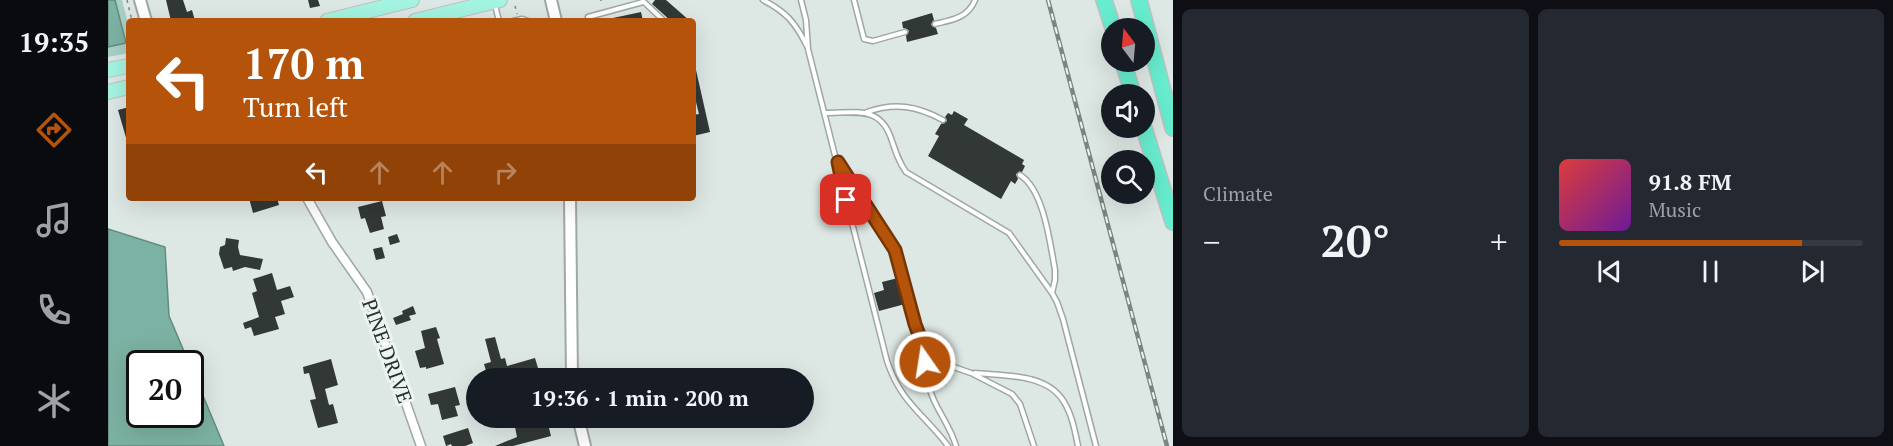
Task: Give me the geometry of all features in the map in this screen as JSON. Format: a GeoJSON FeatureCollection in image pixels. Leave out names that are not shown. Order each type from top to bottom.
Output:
{"type":"FeatureCollection","features":[{"type":"Feature","properties":{"kind":"highway"},"geometry":{"type":"LineString","coordinates":[[1104,0],[1110,18]]}},
{"type":"Feature","properties":{"kind":"highway"},"geometry":{"type":"LineString","coordinates":[[1139,0],[1173,128]]}},
{"type":"Feature","properties":{"kind":"highway"},"geometry":{"type":"LineString","coordinates":[[1146,138],[1173,222]]}},
{"type":"Feature","properties":{"kind":"main road"},"geometry":{"type":"LineString","coordinates":[[339,18],[412,0]]}},
{"type":"Feature","properties":{"kind":"main road"},"geometry":{"type":"LineString","coordinates":[[427,18],[497,1]]}},
{"type":"Feature","properties":{"kind":"main road"},"geometry":{"type":"LineString","coordinates":[[108,70],[126,67]]}},
{"type":"Feature","properties":{"kind":"main road"},"geometry":{"type":"LineString","coordinates":[[108,92],[126,88]]}},
{"type":"Feature","properties":{"kind":"street"},"geometry":{"type":"LineString","coordinates":[[141,0],[145,18]]}},
{"type":"Feature","properties":{"kind":"street"},"geometry":{"type":"LineString","coordinates":[[551,0],[555,18]]}},
{"type":"Feature","properties":{"kind":"street","name":"PINE DRIVE"},"geometry":{"type":"LineString","coordinates":[[309,201],[332,242],[367,292],[421,446]]}},
{"type":"Feature","properties":{"kind":"street"},"geometry":{"type":"LineString","coordinates":[[570,201],[572,368]]}},
{"type":"Feature","properties":{"kind":"street"},"geometry":{"type":"LineString","coordinates":[[581,428],[585,446]]}},
{"type":"Feature","properties":{"kind":"lane"},"geometry":{"type":"LineString","coordinates":[[763,0],[780,9],[792,20],[808,49]]}},
{"type":"Feature","properties":{"kind":"lane"},"geometry":{"type":"LineString","coordinates":[[801,0],[806,20],[808,49],[893,379],[911,405],[948,446]]}},
{"type":"Feature","properties":{"kind":"lane"},"geometry":{"type":"LineString","coordinates":[[854,0],[864,39],[873,41],[904,32]]}},
{"type":"Feature","properties":{"kind":"lane"},"geometry":{"type":"LineString","coordinates":[[935,24],[960,18],[972,8],[975,0]]}},
{"type":"Feature","properties":{"kind":"lane"},"geometry":{"type":"LineString","coordinates":[[497,1],[499,18]]}},
{"type":"Feature","properties":{"kind":"lane"},"geometry":{"type":"LineString","coordinates":[[588,18],[642,1],[661,18]]}},
{"type":"Feature","properties":{"kind":"lane"},"geometry":{"type":"LineString","coordinates":[[864,113],[881,107],[903,106],[924,111],[943,120]]}},
{"type":"Feature","properties":{"kind":"lane"},"geometry":{"type":"LineString","coordinates":[[825,113],[872,114],[885,123],[900,164],[906,172],[1009,233],[1057,302],[1096,446]]}},
{"type":"Feature","properties":{"kind":"lane"},"geometry":{"type":"LineString","coordinates":[[838,162],[895,250],[923,346],[932,397],[952,431],[956,446]]}},
{"type":"Feature","properties":{"kind":"lane"},"geometry":{"type":"LineString","coordinates":[[1020,175],[1030,182],[1037,194],[1055,270],[1052,293]]}},
{"type":"Feature","properties":{"kind":"lane"},"geometry":{"type":"LineString","coordinates":[[923,346],[945,364],[971,373],[1012,394],[1020,404],[1034,446]]}},
{"type":"Feature","properties":{"kind":"lane"},"geometry":{"type":"LineString","coordinates":[[971,373],[1038,381],[1048,386],[1065,402],[1078,446]]}},
{"type":"Feature","properties":{"kind":"path"},"geometry":{"type":"LineString","coordinates":[[127,0],[131,18]]}},
{"type":"Feature","properties":{"kind":"path"},"geometry":{"type":"LineString","coordinates":[[515,6],[518,15]]}},
{"type":"Feature","properties":{"kind":"shaded area"},"geometry":{"type":"Polygon","coordinates":[[[108,0],[122,0],[127,18],[126,54],[108,57],[108,0]]]}},
{"type":"Feature","properties":{"kind":"shaded area"},"geometry":{"type":"Polygon","coordinates":[[[108,0],[115,0],[126,43],[108,47],[108,0]]]}},
{"type":"Feature","properties":{"kind":"shaded area"},"geometry":{"type":"Polygon","coordinates":[[[108,229],[165,247],[169,316],[183,350],[126,350],[126,428],[204,428],[204,398],[224,446],[108,446],[108,229]]]}},
{"type":"Feature","properties":{"kind":"building"},"geometry":{"type":"Polygon","coordinates":[[[166,0],[183,0],[187,12],[192,10],[194,18],[170,18],[166,0]]]}},
{"type":"Feature","properties":{"kind":"building"},"geometry":{"type":"Polygon","coordinates":[[[308,0],[318,0],[320,6],[310,8],[308,0]]]}},
{"type":"Feature","properties":{"kind":"building"},"geometry":{"type":"Polygon","coordinates":[[[655,0],[666,0],[687,18],[668,18],[652,4],[655,0]]]}},
{"type":"Feature","properties":{"kind":"building"},"geometry":{"type":"Polygon","coordinates":[[[641,12],[642,18],[613,18],[641,12]]]}},
{"type":"Feature","properties":{"kind":"building"},"geometry":{"type":"Polygon","coordinates":[[[932,13],[934,20],[931,25],[936,28],[938,34],[907,42],[906,36],[909,31],[903,28],[902,22],[932,13]]]}},
{"type":"Feature","properties":{"kind":"building"},"geometry":{"type":"Polygon","coordinates":[[[696,70],[710,132],[696,135],[696,114],[699,114],[696,102],[696,70]]]}},
{"type":"Feature","properties":{"kind":"building"},"geometry":{"type":"Polygon","coordinates":[[[126,108],[126,138],[118,110],[126,108]]]}},
{"type":"Feature","properties":{"kind":"building"},"geometry":{"type":"Polygon","coordinates":[[[954,111],[968,119],[964,125],[1024,160],[1022,164],[1025,166],[1022,172],[1016,174],[1018,179],[1015,184],[1011,181],[1001,199],[928,156],[939,136],[935,134],[941,124],[947,121],[945,117],[948,113],[952,115],[954,111]]]}},
{"type":"Feature","properties":{"kind":"building"},"geometry":{"type":"Polygon","coordinates":[[[250,201],[278,201],[279,205],[253,213],[250,201]]]}},
{"type":"Feature","properties":{"kind":"building"},"geometry":{"type":"Polygon","coordinates":[[[382,201],[386,216],[381,217],[384,229],[370,233],[365,218],[361,219],[358,207],[382,201]]]}},
{"type":"Feature","properties":{"kind":"building"},"geometry":{"type":"Polygon","coordinates":[[[397,234],[400,242],[390,245],[388,237],[397,234]]]}},
{"type":"Feature","properties":{"kind":"building"},"geometry":{"type":"Polygon","coordinates":[[[226,238],[239,240],[240,255],[263,259],[260,270],[245,267],[233,271],[232,267],[224,269],[219,254],[220,247],[225,245],[226,238]]]}},
{"type":"Feature","properties":{"kind":"building"},"geometry":{"type":"Polygon","coordinates":[[[382,247],[385,258],[376,260],[373,249],[382,247]]]}},
{"type":"Feature","properties":{"kind":"building"},"geometry":{"type":"Polygon","coordinates":[[[272,273],[277,290],[290,286],[294,297],[281,301],[285,314],[275,317],[279,329],[254,336],[251,327],[245,329],[243,323],[259,317],[252,293],[257,291],[253,279],[272,273]]]}},
{"type":"Feature","properties":{"kind":"building"},"geometry":{"type":"Polygon","coordinates":[[[898,278],[905,304],[879,311],[874,293],[884,290],[882,282],[898,278]]]}},
{"type":"Feature","properties":{"kind":"building"},"geometry":{"type":"Polygon","coordinates":[[[413,306],[416,314],[409,316],[411,320],[396,325],[393,318],[413,306]]]}},
{"type":"Feature","properties":{"kind":"building"},"geometry":{"type":"Polygon","coordinates":[[[436,327],[444,364],[426,369],[426,367],[420,368],[415,351],[425,348],[421,331],[436,327]]]}},
{"type":"Feature","properties":{"kind":"building"},"geometry":{"type":"Polygon","coordinates":[[[495,337],[501,359],[505,358],[507,366],[535,358],[538,368],[485,368],[484,364],[491,362],[485,339],[495,337]]]}},
{"type":"Feature","properties":{"kind":"building"},"geometry":{"type":"Polygon","coordinates":[[[331,359],[338,385],[325,389],[329,405],[333,404],[338,423],[318,428],[310,400],[316,399],[309,373],[304,374],[303,367],[331,359]]]}},
{"type":"Feature","properties":{"kind":"building"},"geometry":{"type":"Polygon","coordinates":[[[455,387],[460,405],[455,406],[458,416],[442,420],[438,404],[431,405],[428,394],[455,387]]]}},
{"type":"Feature","properties":{"kind":"building"},"geometry":{"type":"Polygon","coordinates":[[[468,428],[473,443],[465,446],[452,446],[451,444],[446,446],[443,436],[468,428]]]}},
{"type":"Feature","properties":{"kind":"building"},"geometry":{"type":"Polygon","coordinates":[[[515,428],[549,428],[551,436],[513,446],[495,446],[517,437],[515,428]]]}},
{"type":"Feature","properties":{"kind":"railway"},"geometry":{"type":"LineString","coordinates":[[1048,0],[1167,446]]}},
{"type":"Feature","properties":{"kind":"route"},"geometry":{"type":"LineString","coordinates":[[846,200],[838,162],[895,250],[923,346],[925,362]]}}]}
